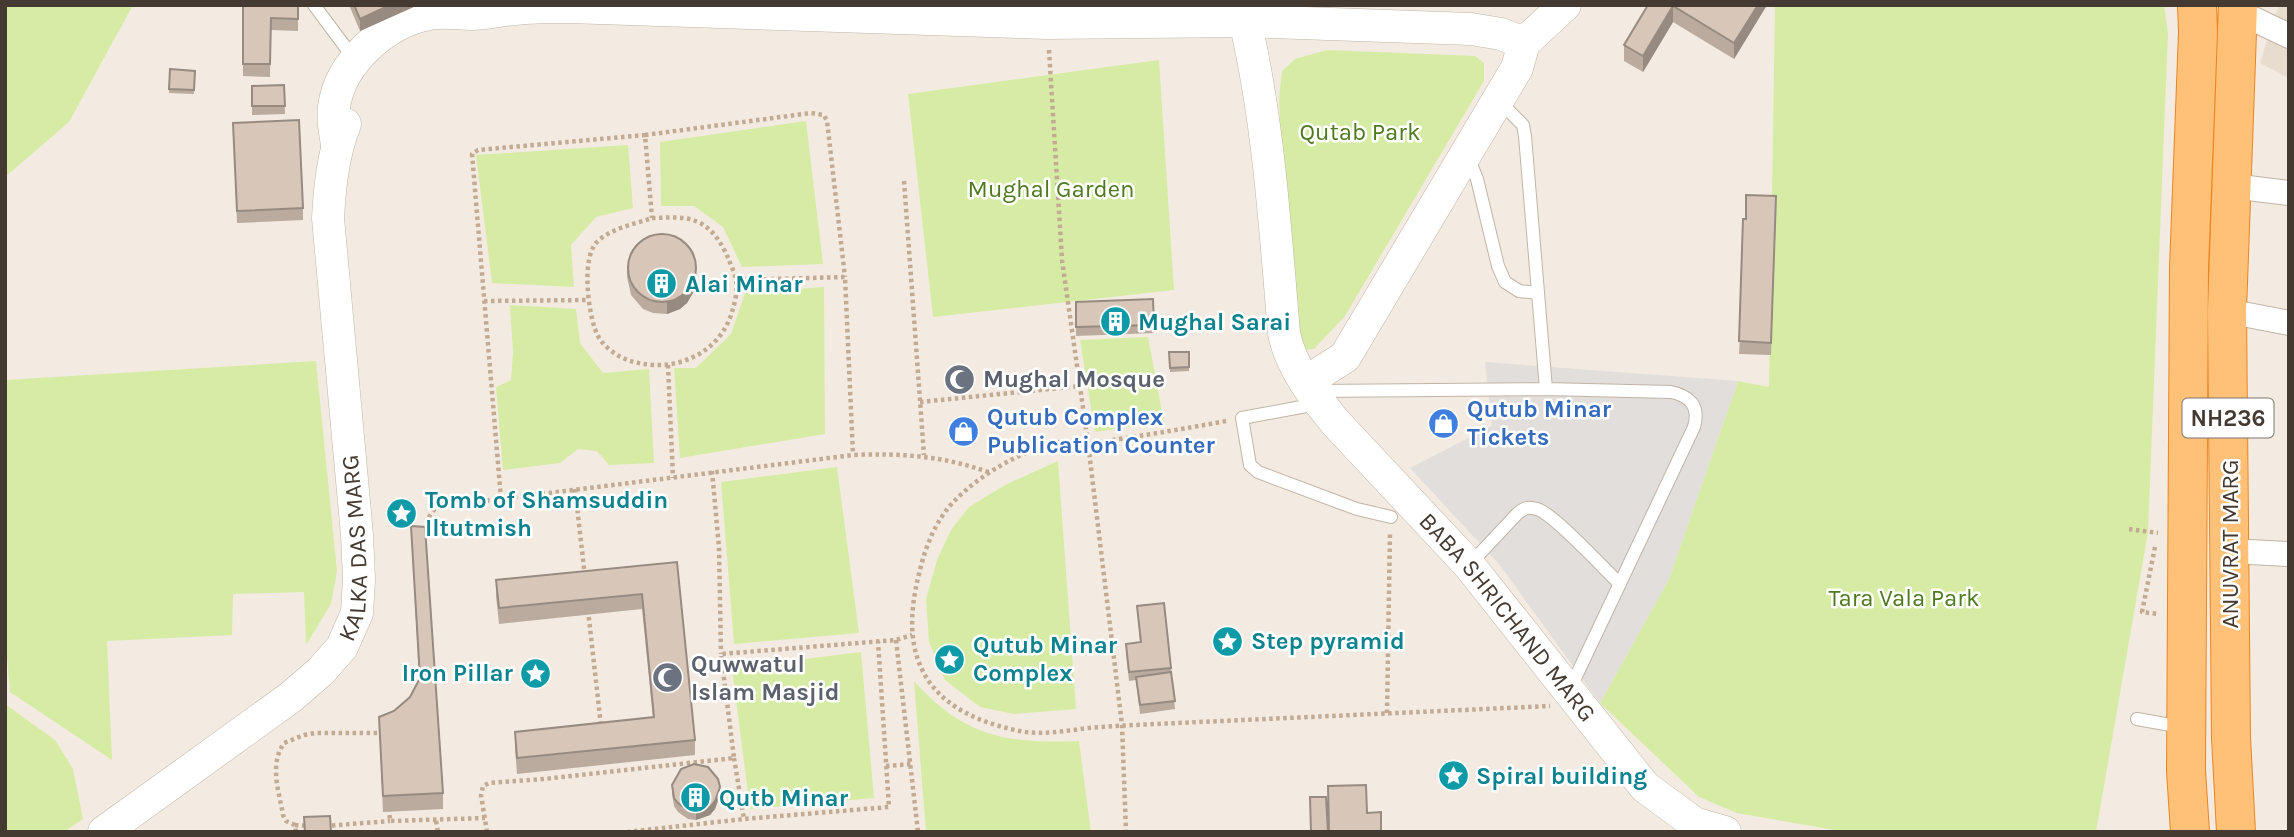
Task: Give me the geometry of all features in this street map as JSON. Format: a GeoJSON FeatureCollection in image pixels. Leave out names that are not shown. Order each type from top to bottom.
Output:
{"type":"FeatureCollection","features":[{"type":"Feature","properties":{"kind":"highway","name":"ANUVRAT MARG"},"geometry":{"type":"LineString","coordinates":[[2190,832],[2186,771],[2189,268],[2197,5]]}},
{"type":"Feature","properties":{"kind":"highway","name":"ANUVRAT MARG"},"geometry":{"type":"LineString","coordinates":[[2236,832],[2231,738],[2227,311],[2238,9]]}},
{"type":"Feature","properties":{"kind":"street"},"geometry":{"type":"LineString","coordinates":[[1313,392],[1345,357],[1517,68],[1524,43],[1565,5]]}},
{"type":"Feature","properties":{"kind":"street","name":"KALKA DAS MARG"},"geometry":{"type":"LineString","coordinates":[[337,144],[333,123],[334,104],[355,60],[390,29],[428,14],[453,11],[470,14],[568,6],[1245,21],[1317,19],[1471,29],[1501,34],[1524,43]]}},
{"type":"Feature","properties":{"kind":"street"},"geometry":{"type":"LineString","coordinates":[[2238,9],[2289,36]]}},
{"type":"Feature","properties":{"kind":"street","name":"KALKA DAS MARG"},"geometry":{"type":"LineString","coordinates":[[104,832],[291,697],[321,671],[342,647],[357,613],[359,579],[328,218],[337,144],[360,91],[384,61],[403,45],[470,14]]}},
{"type":"Feature","properties":{"kind":"street","name":"BABA SHRICHAND MARG"},"geometry":{"type":"LineString","coordinates":[[1245,21],[1266,133],[1287,351],[1313,392],[1469,565],[1644,788],[1696,827],[1725,832]]}},
{"type":"Feature","properties":{"kind":"street"},"geometry":{"type":"LineString","coordinates":[[2232,186],[2289,193]]}},
{"type":"Feature","properties":{"kind":"street"},"geometry":{"type":"LineString","coordinates":[[2227,311],[2289,323]]}},
{"type":"Feature","properties":{"kind":"street"},"geometry":{"type":"LineString","coordinates":[[2230,551],[2289,554]]}},
{"type":"Feature","properties":{"kind":"lane"},"geometry":{"type":"LineString","coordinates":[[314,5],[355,60]]}},
{"type":"Feature","properties":{"kind":"lane"},"geometry":{"type":"LineString","coordinates":[[1498,100],[1523,125],[1546,389]]}},
{"type":"Feature","properties":{"kind":"lane"},"geometry":{"type":"LineString","coordinates":[[1466,153],[1477,179],[1498,265],[1505,282],[1519,291],[1538,293]]}},
{"type":"Feature","properties":{"kind":"lane"},"geometry":{"type":"LineString","coordinates":[[1391,517],[1357,509],[1253,469],[1248,459],[1242,418],[1313,392],[1546,389],[1671,392],[1687,397],[1696,411],[1694,427],[1620,584],[1574,699]]}},
{"type":"Feature","properties":{"kind":"lane"},"geometry":{"type":"LineString","coordinates":[[1469,565],[1517,514],[1525,508],[1534,508],[1549,516],[1620,584]]}},
{"type":"Feature","properties":{"kind":"lane"},"geometry":{"type":"LineString","coordinates":[[2137,719],[2186,728]]}},
{"type":"Feature","properties":{"kind":"path"},"geometry":{"type":"LineString","coordinates":[[1030,17],[1088,443],[1122,725],[1126,832]]}},
{"type":"Feature","properties":{"kind":"path"},"geometry":{"type":"LineString","coordinates":[[502,499],[471,157],[472,153],[478,150],[645,135],[811,113],[824,115],[827,121],[845,277],[853,454]]}},
{"type":"Feature","properties":{"kind":"path"},"geometry":{"type":"LineString","coordinates":[[645,135],[652,218]]}},
{"type":"Feature","properties":{"kind":"path"},"geometry":{"type":"LineString","coordinates":[[904,181],[924,455]]}},
{"type":"Feature","properties":{"kind":"path"},"geometry":{"type":"LineString","coordinates":[[652,218],[684,218],[700,223],[720,242],[736,280],[736,299],[730,319],[714,344],[695,357],[668,365],[634,363],[601,342],[595,330],[588,300],[591,254],[596,243],[609,233],[652,218]]}},
{"type":"Feature","properties":{"kind":"path"},"geometry":{"type":"LineString","coordinates":[[736,280],[845,277]]}},
{"type":"Feature","properties":{"kind":"path"},"geometry":{"type":"LineString","coordinates":[[484,301],[588,300]]}},
{"type":"Feature","properties":{"kind":"path"},"geometry":{"type":"LineString","coordinates":[[668,365],[673,478]]}},
{"type":"Feature","properties":{"kind":"path"},"geometry":{"type":"LineString","coordinates":[[920,402],[1080,386]]}},
{"type":"Feature","properties":{"kind":"path"},"geometry":{"type":"LineString","coordinates":[[1242,418],[1170,432],[1088,443],[1052,443],[1020,456],[968,489],[946,511],[930,537],[912,601],[915,654],[924,675],[938,694],[964,713],[1017,731],[1043,733],[1122,725],[1387,713],[1574,699]]}},
{"type":"Feature","properties":{"kind":"path"},"geometry":{"type":"LineString","coordinates":[[425,544],[428,518],[433,509],[441,505],[712,471],[853,454],[924,455],[963,463],[991,473]]}},
{"type":"Feature","properties":{"kind":"path"},"geometry":{"type":"LineString","coordinates":[[712,471],[719,548],[721,654],[744,819]]}},
{"type":"Feature","properties":{"kind":"path"},"geometry":{"type":"LineString","coordinates":[[575,489],[585,584]]}},
{"type":"Feature","properties":{"kind":"path"},"geometry":{"type":"LineString","coordinates":[[1387,713],[1391,517]]}},
{"type":"Feature","properties":{"kind":"path"},"geometry":{"type":"LineString","coordinates":[[587,597],[602,732]]}},
{"type":"Feature","properties":{"kind":"path"},"geometry":{"type":"LineString","coordinates":[[721,654],[896,640],[912,635]]}},
{"type":"Feature","properties":{"kind":"path"},"geometry":{"type":"LineString","coordinates":[[896,640],[918,832]]}},
{"type":"Feature","properties":{"kind":"path"},"geometry":{"type":"LineString","coordinates":[[626,832],[889,807],[878,641]]}},
{"type":"Feature","properties":{"kind":"path"},"geometry":{"type":"LineString","coordinates":[[392,731],[314,733],[284,743],[276,760],[276,770],[286,821],[295,829],[335,829],[390,821],[485,818]]}},
{"type":"Feature","properties":{"kind":"path"},"geometry":{"type":"LineString","coordinates":[[487,832],[481,794],[483,786],[489,783],[734,758]]}},
{"type":"Feature","properties":{"kind":"path"},"geometry":{"type":"LineString","coordinates":[[603,759],[603,773]]}},
{"type":"Feature","properties":{"kind":"path"},"geometry":{"type":"LineString","coordinates":[[886,765],[911,764]]}},
{"type":"Feature","properties":{"kind":"path"},"geometry":{"type":"LineString","coordinates":[[388,796],[390,821]]}},
{"type":"Feature","properties":{"kind":"path"},"geometry":{"type":"LineString","coordinates":[[436,821],[438,832]]}},
{"type":"Feature","properties":{"kind":"shaded area"},"geometry":{"type":"Polygon","coordinates":[[[2280,5],[2289,5],[2289,78],[2260,63],[2280,5]]]}},
{"type":"Feature","properties":{"kind":"shaded area"},"geometry":{"type":"Polygon","coordinates":[[[1485,362],[1738,381],[1669,579],[1600,703],[1499,564],[1410,468],[1492,426],[1485,362]]]}},
{"type":"Feature","properties":{"kind":"green space"},"geometry":{"type":"Polygon","coordinates":[[[5,5],[133,5],[69,122],[5,177],[5,5]]]}},
{"type":"Feature","properties":{"kind":"green space","name":"Tara Vala Park"},"geometry":{"type":"Polygon","coordinates":[[[1775,5],[2164,5],[2168,33],[2148,532],[2096,832],[1846,832],[1737,813],[1699,797],[1600,703],[1669,579],[1738,381],[1769,387],[1775,5]]]}},
{"type":"Feature","properties":{"kind":"green space","name":"Qutab Park"},"geometry":{"type":"Polygon","coordinates":[[[1327,50],[1475,56],[1484,63],[1484,81],[1345,316],[1314,349],[1303,350],[1289,335],[1279,98],[1282,71],[1295,59],[1327,50]]]}},
{"type":"Feature","properties":{"kind":"green space","name":"Mughal Garden"},"geometry":{"type":"Polygon","coordinates":[[[1159,60],[1174,290],[933,317],[908,94],[1159,60]]]}},
{"type":"Feature","properties":{"kind":"green space"},"geometry":{"type":"Polygon","coordinates":[[[806,121],[823,264],[742,267],[723,227],[694,206],[661,206],[660,142],[806,121]]]}},
{"type":"Feature","properties":{"kind":"green space"},"geometry":{"type":"Polygon","coordinates":[[[628,145],[633,208],[596,217],[571,245],[574,287],[492,283],[476,155],[628,145]]]}},
{"type":"Feature","properties":{"kind":"green space"},"geometry":{"type":"Polygon","coordinates":[[[824,287],[825,434],[680,458],[674,368],[696,368],[731,334],[745,293],[824,287]]]}},
{"type":"Feature","properties":{"kind":"green space"},"geometry":{"type":"Polygon","coordinates":[[[510,305],[576,309],[580,343],[603,373],[649,369],[654,463],[609,465],[597,451],[578,449],[560,463],[503,470],[496,387],[511,380],[513,352],[510,305]]]}},
{"type":"Feature","properties":{"kind":"green space"},"geometry":{"type":"Polygon","coordinates":[[[1148,337],[1164,422],[1095,432],[1080,340],[1148,337]]]}},
{"type":"Feature","properties":{"kind":"green space"},"geometry":{"type":"Polygon","coordinates":[[[316,361],[337,571],[331,604],[306,645],[304,592],[233,594],[232,635],[107,641],[112,760],[10,692],[5,633],[5,380],[316,361]]]}},
{"type":"Feature","properties":{"kind":"green space"},"geometry":{"type":"Polygon","coordinates":[[[1058,461],[1076,709],[1014,714],[980,707],[945,680],[929,642],[926,599],[937,560],[951,530],[969,507],[1005,485],[1058,461]]]}},
{"type":"Feature","properties":{"kind":"green space"},"geometry":{"type":"Polygon","coordinates":[[[837,467],[859,633],[734,644],[721,482],[837,467]]]}},
{"type":"Feature","properties":{"kind":"green space"},"geometry":{"type":"Polygon","coordinates":[[[861,652],[874,798],[750,809],[732,668],[861,652]]]}},
{"type":"Feature","properties":{"kind":"green space"},"geometry":{"type":"Polygon","coordinates":[[[914,681],[932,700],[951,714],[988,733],[1030,741],[1079,741],[1091,832],[926,832],[914,681]]]}},
{"type":"Feature","properties":{"kind":"green space"},"geometry":{"type":"Polygon","coordinates":[[[5,704],[55,740],[73,769],[83,819],[64,832],[5,832],[5,704]]]}},
{"type":"Feature","properties":{"kind":"building"},"geometry":{"type":"Polygon","coordinates":[[[243,5],[298,5],[298,19],[271,18],[270,64],[243,64],[243,5]]]}},
{"type":"Feature","properties":{"kind":"building"},"geometry":{"type":"Polygon","coordinates":[[[354,5],[390,5],[360,19],[354,5]]]}},
{"type":"Feature","properties":{"kind":"building"},"geometry":{"type":"Polygon","coordinates":[[[1648,5],[1758,5],[1734,43],[1673,6],[1643,56],[1624,45],[1648,5]]]}},
{"type":"Feature","properties":{"kind":"building"},"geometry":{"type":"Polygon","coordinates":[[[170,69],[195,71],[194,90],[169,89],[170,69]]]}},
{"type":"Feature","properties":{"kind":"building"},"geometry":{"type":"Polygon","coordinates":[[[284,85],[285,106],[252,106],[252,86],[284,85]]]}},
{"type":"Feature","properties":{"kind":"building"},"geometry":{"type":"Polygon","coordinates":[[[299,120],[303,208],[237,211],[233,123],[299,120]]]}},
{"type":"Feature","properties":{"kind":"building"},"geometry":{"type":"Polygon","coordinates":[[[1746,195],[1776,196],[1771,343],[1739,341],[1746,195]]]}},
{"type":"Feature","properties":{"kind":"building","name":"Alai Minar"},"geometry":{"type":"Polygon","coordinates":[[[662,234],[675,237],[686,244],[693,255],[696,268],[693,281],[686,292],[675,299],[662,302],[649,299],[638,292],[631,281],[628,268],[631,255],[638,244],[649,237],[662,234]]]}},
{"type":"Feature","properties":{"kind":"building","name":"Mughal Sarai"},"geometry":{"type":"Polygon","coordinates":[[[1153,299],[1154,325],[1076,327],[1076,302],[1153,299]]]}},
{"type":"Feature","properties":{"kind":"building"},"geometry":{"type":"Polygon","coordinates":[[[1169,352],[1189,352],[1189,367],[1170,368],[1169,352]]]}},
{"type":"Feature","properties":{"kind":"building"},"geometry":{"type":"Polygon","coordinates":[[[411,526],[425,527],[443,793],[383,796],[379,717],[394,711],[410,697],[420,678],[411,526]]]}},
{"type":"Feature","properties":{"kind":"building","name":"Quwwatul Islam Masjid"},"geometry":{"type":"Polygon","coordinates":[[[677,562],[695,740],[517,758],[515,732],[654,717],[642,594],[499,608],[496,580],[677,562]]]}},
{"type":"Feature","properties":{"kind":"building"},"geometry":{"type":"Polygon","coordinates":[[[1164,603],[1171,668],[1129,672],[1126,644],[1141,642],[1137,606],[1164,603]]]}},
{"type":"Feature","properties":{"kind":"building"},"geometry":{"type":"Polygon","coordinates":[[[1171,672],[1175,701],[1140,705],[1136,677],[1171,672]]]}},
{"type":"Feature","properties":{"kind":"building","name":"Qutb Minar"},"geometry":{"type":"Polygon","coordinates":[[[694,764],[708,767],[718,779],[720,787],[710,807],[696,811],[688,810],[678,803],[674,798],[672,785],[681,769],[694,764]]]}},
{"type":"Feature","properties":{"kind":"building"},"geometry":{"type":"Polygon","coordinates":[[[1366,785],[1367,813],[1381,812],[1381,832],[1329,832],[1328,786],[1366,785]]]}},
{"type":"Feature","properties":{"kind":"building"},"geometry":{"type":"Polygon","coordinates":[[[1310,797],[1326,797],[1328,832],[1311,832],[1310,797]]]}},
{"type":"Feature","properties":{"kind":"building"},"geometry":{"type":"Polygon","coordinates":[[[330,816],[331,832],[305,832],[304,817],[330,816]]]}},
{"type":"Feature","properties":{"kind":"place","name":"Alai Minar"},"geometry":{"type":"Point","coordinates":[662,284]}},
{"type":"Feature","properties":{"kind":"place","name":"Mughal Sarai"},"geometry":{"type":"Point","coordinates":[1115,322]}},
{"type":"Feature","properties":{"kind":"place","name":"Mughal Mosque"},"geometry":{"type":"Point","coordinates":[960,379]}},
{"type":"Feature","properties":{"kind":"place","name":"Qutub Minar Tickets"},"geometry":{"type":"Point","coordinates":[1444,423]}},
{"type":"Feature","properties":{"kind":"place","name":"Qutub Complex Publication Counter"},"geometry":{"type":"Point","coordinates":[964,431]}},
{"type":"Feature","properties":{"kind":"place","name":"Tomb of Shamsuddin Iltutmish"},"geometry":{"type":"Point","coordinates":[402,514]}},
{"type":"Feature","properties":{"kind":"place","name":"Step pyramid"},"geometry":{"type":"Point","coordinates":[1228,641]}},
{"type":"Feature","properties":{"kind":"place","name":"Qutub Minar Complex"},"geometry":{"type":"Point","coordinates":[950,659]}},
{"type":"Feature","properties":{"kind":"place","name":"Iron Pillar"},"geometry":{"type":"Point","coordinates":[536,673]}},
{"type":"Feature","properties":{"kind":"place","name":"Quwwatul Islam Masjid"},"geometry":{"type":"Point","coordinates":[668,678]}},
{"type":"Feature","properties":{"kind":"place","name":"Spiral building"},"geometry":{"type":"Point","coordinates":[1453,776]}},
{"type":"Feature","properties":{"kind":"place","name":"Qutb Minar"},"geometry":{"type":"Point","coordinates":[696,798]}}]}
